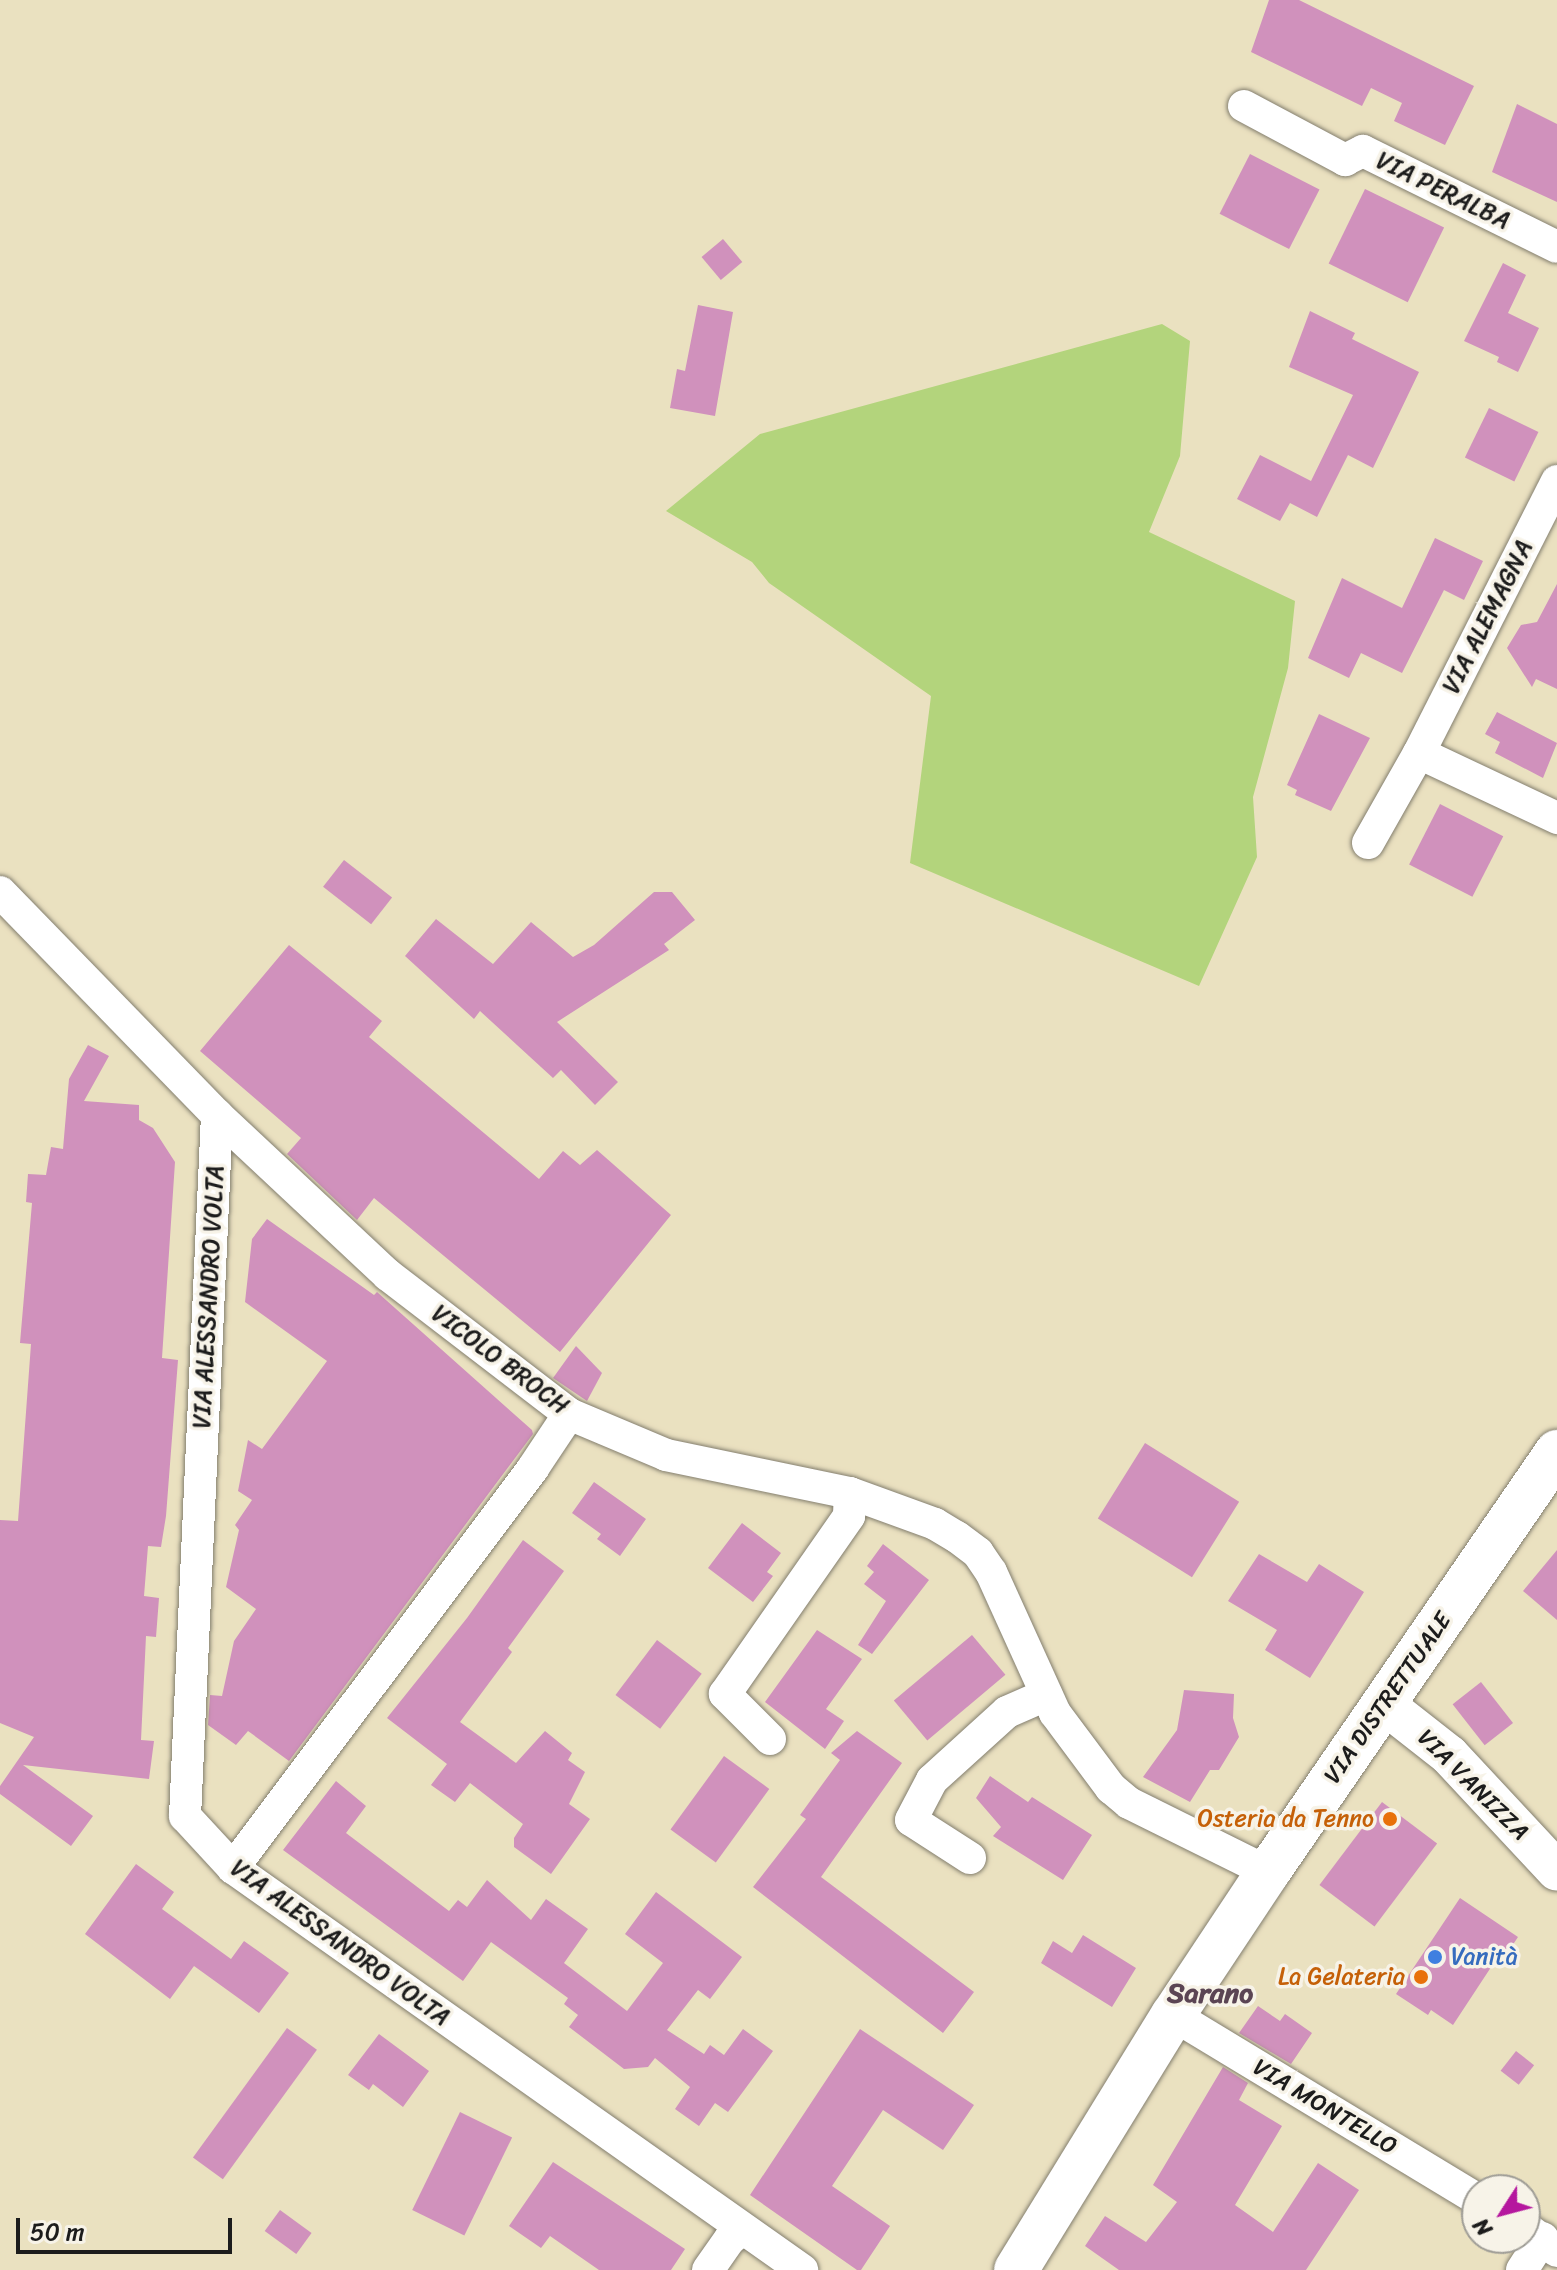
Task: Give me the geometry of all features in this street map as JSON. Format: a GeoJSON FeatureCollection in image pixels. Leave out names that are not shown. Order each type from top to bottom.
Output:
{"type":"FeatureCollection","features":[{"type":"Feature","properties":{"kind":"main road","name":"VIA DISTRETTUALE"},"geometry":{"type":"LineString","coordinates":[[1016,2270],[1173,2015],[1557,1452]]}},
{"type":"Feature","properties":{"kind":"street","name":"VIA PERALBA"},"geometry":{"type":"LineString","coordinates":[[1244,106],[1345,160],[1363,151],[1557,247]]}},
{"type":"Feature","properties":{"kind":"street","name":"VIA ALEMAGNA"},"geometry":{"type":"LineString","coordinates":[[1368,843],[1419,753],[1557,481]]}},
{"type":"Feature","properties":{"kind":"street"},"geometry":{"type":"LineString","coordinates":[[1419,753],[1557,818]]}},
{"type":"Feature","properties":{"kind":"street","name":"VICOLO BROCH"},"geometry":{"type":"LineString","coordinates":[[0,892],[217,1115],[388,1275],[569,1414],[680,1459],[850,1493],[935,1524],[978,1553],[991,1572],[1046,1695],[1094,1770],[1129,1803],[1268,1872]]}},
{"type":"Feature","properties":{"kind":"street","name":"VIA ALESSANDRO VOLTA"},"geometry":{"type":"LineString","coordinates":[[217,1115],[185,1816],[233,1868],[741,2230],[802,2270]]}},
{"type":"Feature","properties":{"kind":"street"},"geometry":{"type":"LineString","coordinates":[[233,1868],[533,1468],[569,1414]]}},
{"type":"Feature","properties":{"kind":"street"},"geometry":{"type":"LineString","coordinates":[[770,1739],[725,1694],[849,1516],[850,1493]]}},
{"type":"Feature","properties":{"kind":"street"},"geometry":{"type":"LineString","coordinates":[[970,1858],[911,1820],[932,1780],[1007,1712],[1046,1695]]}},
{"type":"Feature","properties":{"kind":"street","name":"VIA VANIZZA"},"geometry":{"type":"LineString","coordinates":[[1384,1704],[1449,1755],[1557,1871]]}},
{"type":"Feature","properties":{"kind":"street","name":"VIA MONTELLO"},"geometry":{"type":"LineString","coordinates":[[1173,2015],[1461,2189]]}},
{"type":"Feature","properties":{"kind":"street"},"geometry":{"type":"LineString","coordinates":[[708,2270],[730,2239],[741,2230]]}},
{"type":"Feature","properties":{"kind":"street"},"geometry":{"type":"LineString","coordinates":[[1522,2270],[1542,2239]]}},
{"type":"Feature","properties":{"kind":"green space"},"geometry":{"type":"Polygon","coordinates":[[[1162,324],[1190,341],[1180,456],[1149,532],[1295,601],[1288,668],[1253,797],[1257,857],[1199,986],[910,863],[931,696],[769,583],[752,562],[666,511],[760,434],[1162,324]]]}},
{"type":"Feature","properties":{"kind":"building"},"geometry":{"type":"Polygon","coordinates":[[[1269,0],[1299,0],[1474,86],[1445,145],[1394,121],[1402,103],[1371,88],[1362,106],[1251,52],[1269,0]]]}},
{"type":"Feature","properties":{"kind":"building"},"geometry":{"type":"Polygon","coordinates":[[[1517,104],[1557,124],[1557,202],[1492,172],[1517,104]]]}},
{"type":"Feature","properties":{"kind":"building"},"geometry":{"type":"Polygon","coordinates":[[[1250,154],[1319,189],[1289,249],[1220,214],[1250,154]]]}},
{"type":"Feature","properties":{"kind":"building"},"geometry":{"type":"Polygon","coordinates":[[[1365,189],[1444,228],[1408,302],[1329,264],[1365,189]]]}},
{"type":"Feature","properties":{"kind":"building"},"geometry":{"type":"Polygon","coordinates":[[[723,239],[742,262],[721,280],[702,257],[723,239]]]}},
{"type":"Feature","properties":{"kind":"building"},"geometry":{"type":"Polygon","coordinates":[[[1503,263],[1526,275],[1508,313],[1539,328],[1518,372],[1497,362],[1499,357],[1464,341],[1503,263]]]}},
{"type":"Feature","properties":{"kind":"building"},"geometry":{"type":"Polygon","coordinates":[[[698,305],[733,312],[715,416],[670,408],[677,369],[685,371],[698,305]]]}},
{"type":"Feature","properties":{"kind":"building"},"geometry":{"type":"Polygon","coordinates":[[[1310,311],[1355,333],[1352,339],[1419,372],[1373,468],[1348,455],[1317,517],[1290,503],[1280,521],[1237,499],[1260,455],[1311,481],[1353,395],[1289,367],[1310,311]]]}},
{"type":"Feature","properties":{"kind":"building"},"geometry":{"type":"Polygon","coordinates":[[[1489,408],[1538,432],[1514,482],[1465,457],[1489,408]]]}},
{"type":"Feature","properties":{"kind":"building"},"geometry":{"type":"Polygon","coordinates":[[[1435,538],[1483,561],[1464,600],[1444,590],[1402,673],[1361,653],[1349,678],[1308,658],[1342,578],[1402,608],[1435,538]]]}},
{"type":"Feature","properties":{"kind":"building"},"geometry":{"type":"Polygon","coordinates":[[[1557,584],[1557,689],[1536,679],[1532,687],[1507,648],[1521,625],[1537,622],[1557,584]]]}},
{"type":"Feature","properties":{"kind":"building"},"geometry":{"type":"Polygon","coordinates":[[[1497,712],[1557,743],[1543,778],[1495,753],[1500,742],[1485,734],[1497,712]]]}},
{"type":"Feature","properties":{"kind":"building"},"geometry":{"type":"Polygon","coordinates":[[[1319,714],[1370,738],[1331,811],[1295,795],[1297,790],[1287,785],[1319,714]]]}},
{"type":"Feature","properties":{"kind":"building"},"geometry":{"type":"Polygon","coordinates":[[[1440,804],[1503,836],[1472,897],[1409,865],[1440,804]]]}},
{"type":"Feature","properties":{"kind":"building"},"geometry":{"type":"Polygon","coordinates":[[[344,860],[392,898],[371,924],[323,887],[344,860]]]}},
{"type":"Feature","properties":{"kind":"building"},"geometry":{"type":"Polygon","coordinates":[[[654,892],[672,892],[695,920],[664,944],[669,950],[557,1022],[618,1082],[595,1105],[561,1070],[553,1078],[480,1011],[474,1019],[405,956],[436,919],[493,964],[531,922],[573,957],[594,945],[654,892]]]}},
{"type":"Feature","properties":{"kind":"building"},"geometry":{"type":"Polygon","coordinates":[[[289,945],[382,1021],[369,1037],[539,1179],[563,1151],[580,1165],[597,1150],[671,1215],[560,1352],[374,1198],[357,1220],[287,1154],[301,1138],[200,1051],[289,945]]]}},
{"type":"Feature","properties":{"kind":"building"},"geometry":{"type":"Polygon","coordinates":[[[88,1045],[109,1056],[84,1101],[139,1105],[139,1120],[153,1128],[175,1162],[162,1358],[178,1360],[166,1516],[161,1547],[148,1546],[144,1596],[159,1598],[156,1637],[146,1636],[141,1740],[154,1741],[149,1779],[23,1765],[93,1816],[71,1846],[0,1794],[0,1786],[34,1737],[0,1723],[0,1520],[18,1521],[31,1344],[20,1343],[32,1203],[26,1202],[28,1174],[46,1175],[51,1147],[63,1149],[69,1079],[88,1045]]]}},
{"type":"Feature","properties":{"kind":"building"},"geometry":{"type":"Polygon","coordinates":[[[267,1219],[374,1295],[377,1292],[533,1434],[289,1761],[248,1731],[236,1745],[208,1725],[210,1695],[222,1696],[234,1641],[256,1609],[226,1587],[239,1530],[235,1525],[252,1500],[238,1491],[248,1440],[262,1449],[327,1361],[245,1302],[252,1239],[267,1219]]]}},
{"type":"Feature","properties":{"kind":"building"},"geometry":{"type":"Polygon","coordinates":[[[576,1346],[602,1373],[587,1401],[553,1378],[576,1346]]]}},
{"type":"Feature","properties":{"kind":"building"},"geometry":{"type":"Polygon","coordinates":[[[1145,1443],[1239,1502],[1192,1577],[1098,1518],[1145,1443]]]}},
{"type":"Feature","properties":{"kind":"building"},"geometry":{"type":"Polygon","coordinates":[[[594,1482],[646,1519],[620,1556],[597,1539],[601,1534],[572,1513],[594,1482]]]}},
{"type":"Feature","properties":{"kind":"building"},"geometry":{"type":"Polygon","coordinates":[[[742,1523],[781,1553],[767,1572],[773,1576],[753,1602],[708,1568],[742,1523]]]}},
{"type":"Feature","properties":{"kind":"building"},"geometry":{"type":"Polygon","coordinates":[[[523,1540],[564,1571],[508,1648],[512,1652],[460,1722],[516,1763],[545,1731],[572,1753],[568,1760],[585,1772],[569,1804],[590,1819],[551,1874],[514,1847],[514,1838],[523,1824],[470,1783],[455,1802],[431,1785],[447,1764],[387,1718],[467,1618],[523,1540]]]}},
{"type":"Feature","properties":{"kind":"building"},"geometry":{"type":"Polygon","coordinates":[[[883,1544],[929,1580],[872,1654],[858,1645],[886,1601],[864,1584],[874,1572],[867,1566],[883,1544]]]}},
{"type":"Feature","properties":{"kind":"building"},"geometry":{"type":"Polygon","coordinates":[[[1557,1550],[1557,1620],[1523,1591],[1557,1550]]]}},
{"type":"Feature","properties":{"kind":"building"},"geometry":{"type":"Polygon","coordinates":[[[1259,1554],[1307,1582],[1319,1564],[1364,1592],[1310,1678],[1265,1650],[1277,1630],[1228,1601],[1259,1554]]]}},
{"type":"Feature","properties":{"kind":"building"},"geometry":{"type":"Polygon","coordinates":[[[817,1630],[862,1659],[826,1709],[844,1721],[825,1749],[765,1702],[817,1630]]]}},
{"type":"Feature","properties":{"kind":"building"},"geometry":{"type":"Polygon","coordinates":[[[972,1635],[1005,1675],[927,1740],[894,1701],[972,1635]]]}},
{"type":"Feature","properties":{"kind":"building"},"geometry":{"type":"Polygon","coordinates":[[[657,1640],[702,1674],[660,1729],[615,1695],[657,1640]]]}},
{"type":"Feature","properties":{"kind":"building"},"geometry":{"type":"Polygon","coordinates":[[[1481,1682],[1513,1723],[1485,1745],[1453,1704],[1481,1682]]]}},
{"type":"Feature","properties":{"kind":"building"},"geometry":{"type":"Polygon","coordinates":[[[1184,1690],[1234,1694],[1233,1718],[1239,1737],[1219,1770],[1210,1770],[1190,1802],[1143,1777],[1177,1730],[1184,1690]]]}},
{"type":"Feature","properties":{"kind":"building"},"geometry":{"type":"Polygon","coordinates":[[[857,1731],[902,1763],[821,1877],[974,1992],[943,2033],[753,1887],[806,1819],[800,1815],[840,1760],[831,1753],[857,1731]]]}},
{"type":"Feature","properties":{"kind":"building"},"geometry":{"type":"Polygon","coordinates":[[[724,1756],[769,1789],[716,1863],[671,1830],[724,1756]]]}},
{"type":"Feature","properties":{"kind":"building"},"geometry":{"type":"Polygon","coordinates":[[[990,1776],[1028,1802],[1032,1797],[1092,1835],[1063,1880],[993,1836],[1001,1827],[976,1798],[990,1776]]]}},
{"type":"Feature","properties":{"kind":"building"},"geometry":{"type":"Polygon","coordinates":[[[336,1781],[366,1806],[346,1833],[449,1911],[458,1900],[467,1907],[487,1880],[531,1920],[546,1899],[588,1929],[564,1963],[627,2011],[663,1963],[625,1934],[656,1892],[742,1957],[710,1999],[698,1990],[667,2030],[704,2054],[710,2045],[724,2055],[743,2029],[773,2051],[728,2112],[715,2103],[699,2126],[675,2109],[690,2087],[655,2058],[648,2067],[624,2069],[569,2027],[578,2015],[564,2004],[568,1998],[491,1942],[463,1981],[283,1850],[336,1781]]]}},
{"type":"Feature","properties":{"kind":"building"},"geometry":{"type":"Polygon","coordinates":[[[1382,1802],[1437,1844],[1375,1927],[1319,1885],[1382,1802]]]}},
{"type":"Feature","properties":{"kind":"building"},"geometry":{"type":"Polygon","coordinates":[[[136,1864],[174,1892],[162,1909],[231,1959],[244,1941],[289,1973],[259,2013],[194,1966],[170,1999],[85,1934],[136,1864]]]}},
{"type":"Feature","properties":{"kind":"building"},"geometry":{"type":"Polygon","coordinates":[[[1460,1898],[1518,1937],[1506,1955],[1501,1952],[1453,2025],[1431,2010],[1428,2015],[1396,1994],[1460,1898]]]}},
{"type":"Feature","properties":{"kind":"building"},"geometry":{"type":"Polygon","coordinates":[[[1083,1935],[1136,1968],[1112,2007],[1041,1963],[1053,1941],[1072,1953],[1083,1935]]]}},
{"type":"Feature","properties":{"kind":"building"},"geometry":{"type":"Polygon","coordinates":[[[1258,2006],[1280,2021],[1285,2014],[1312,2033],[1291,2064],[1239,2033],[1258,2006]]]}},
{"type":"Feature","properties":{"kind":"building"},"geometry":{"type":"Polygon","coordinates":[[[287,2028],[317,2050],[223,2179],[193,2157],[287,2028]]]}},
{"type":"Feature","properties":{"kind":"building"},"geometry":{"type":"Polygon","coordinates":[[[860,2029],[974,2105],[943,2150],[883,2110],[832,2186],[890,2226],[861,2270],[857,2270],[750,2195],[860,2029]]]}},
{"type":"Feature","properties":{"kind":"building"},"geometry":{"type":"Polygon","coordinates":[[[379,2034],[429,2071],[403,2107],[373,2084],[369,2090],[348,2075],[379,2034]]]}},
{"type":"Feature","properties":{"kind":"building"},"geometry":{"type":"Polygon","coordinates":[[[1516,2051],[1534,2065],[1519,2085],[1501,2071],[1516,2051]]]}},
{"type":"Feature","properties":{"kind":"building"},"geometry":{"type":"Polygon","coordinates":[[[1223,2067],[1248,2083],[1239,2100],[1282,2126],[1235,2205],[1273,2232],[1318,2163],[1359,2190],[1306,2270],[1119,2270],[1085,2246],[1105,2216],[1146,2242],[1177,2202],[1153,2185],[1223,2067]]]}},
{"type":"Feature","properties":{"kind":"building"},"geometry":{"type":"Polygon","coordinates":[[[460,2112],[512,2137],[464,2235],[412,2210],[460,2112]]]}},
{"type":"Feature","properties":{"kind":"building"},"geometry":{"type":"Polygon","coordinates":[[[553,2162],[685,2249],[671,2270],[599,2270],[550,2236],[541,2248],[509,2226],[553,2162]]]}},
{"type":"Feature","properties":{"kind":"building"},"geometry":{"type":"Polygon","coordinates":[[[280,2210],[312,2233],[296,2254],[265,2231],[280,2210]]]}},
{"type":"Feature","properties":{"kind":"place","name":"Osteria da Tenno"},"geometry":{"type":"Point","coordinates":[1390,1819]}},
{"type":"Feature","properties":{"kind":"place","name":"Vanità"},"geometry":{"type":"Point","coordinates":[1435,1957]}},
{"type":"Feature","properties":{"kind":"place","name":"La Gelateria"},"geometry":{"type":"Point","coordinates":[1421,1977]}},
{"type":"Feature","properties":{"kind":"district","name":"Sarano"},"geometry":{"type":"Point","coordinates":[1210,1993]}}]}
